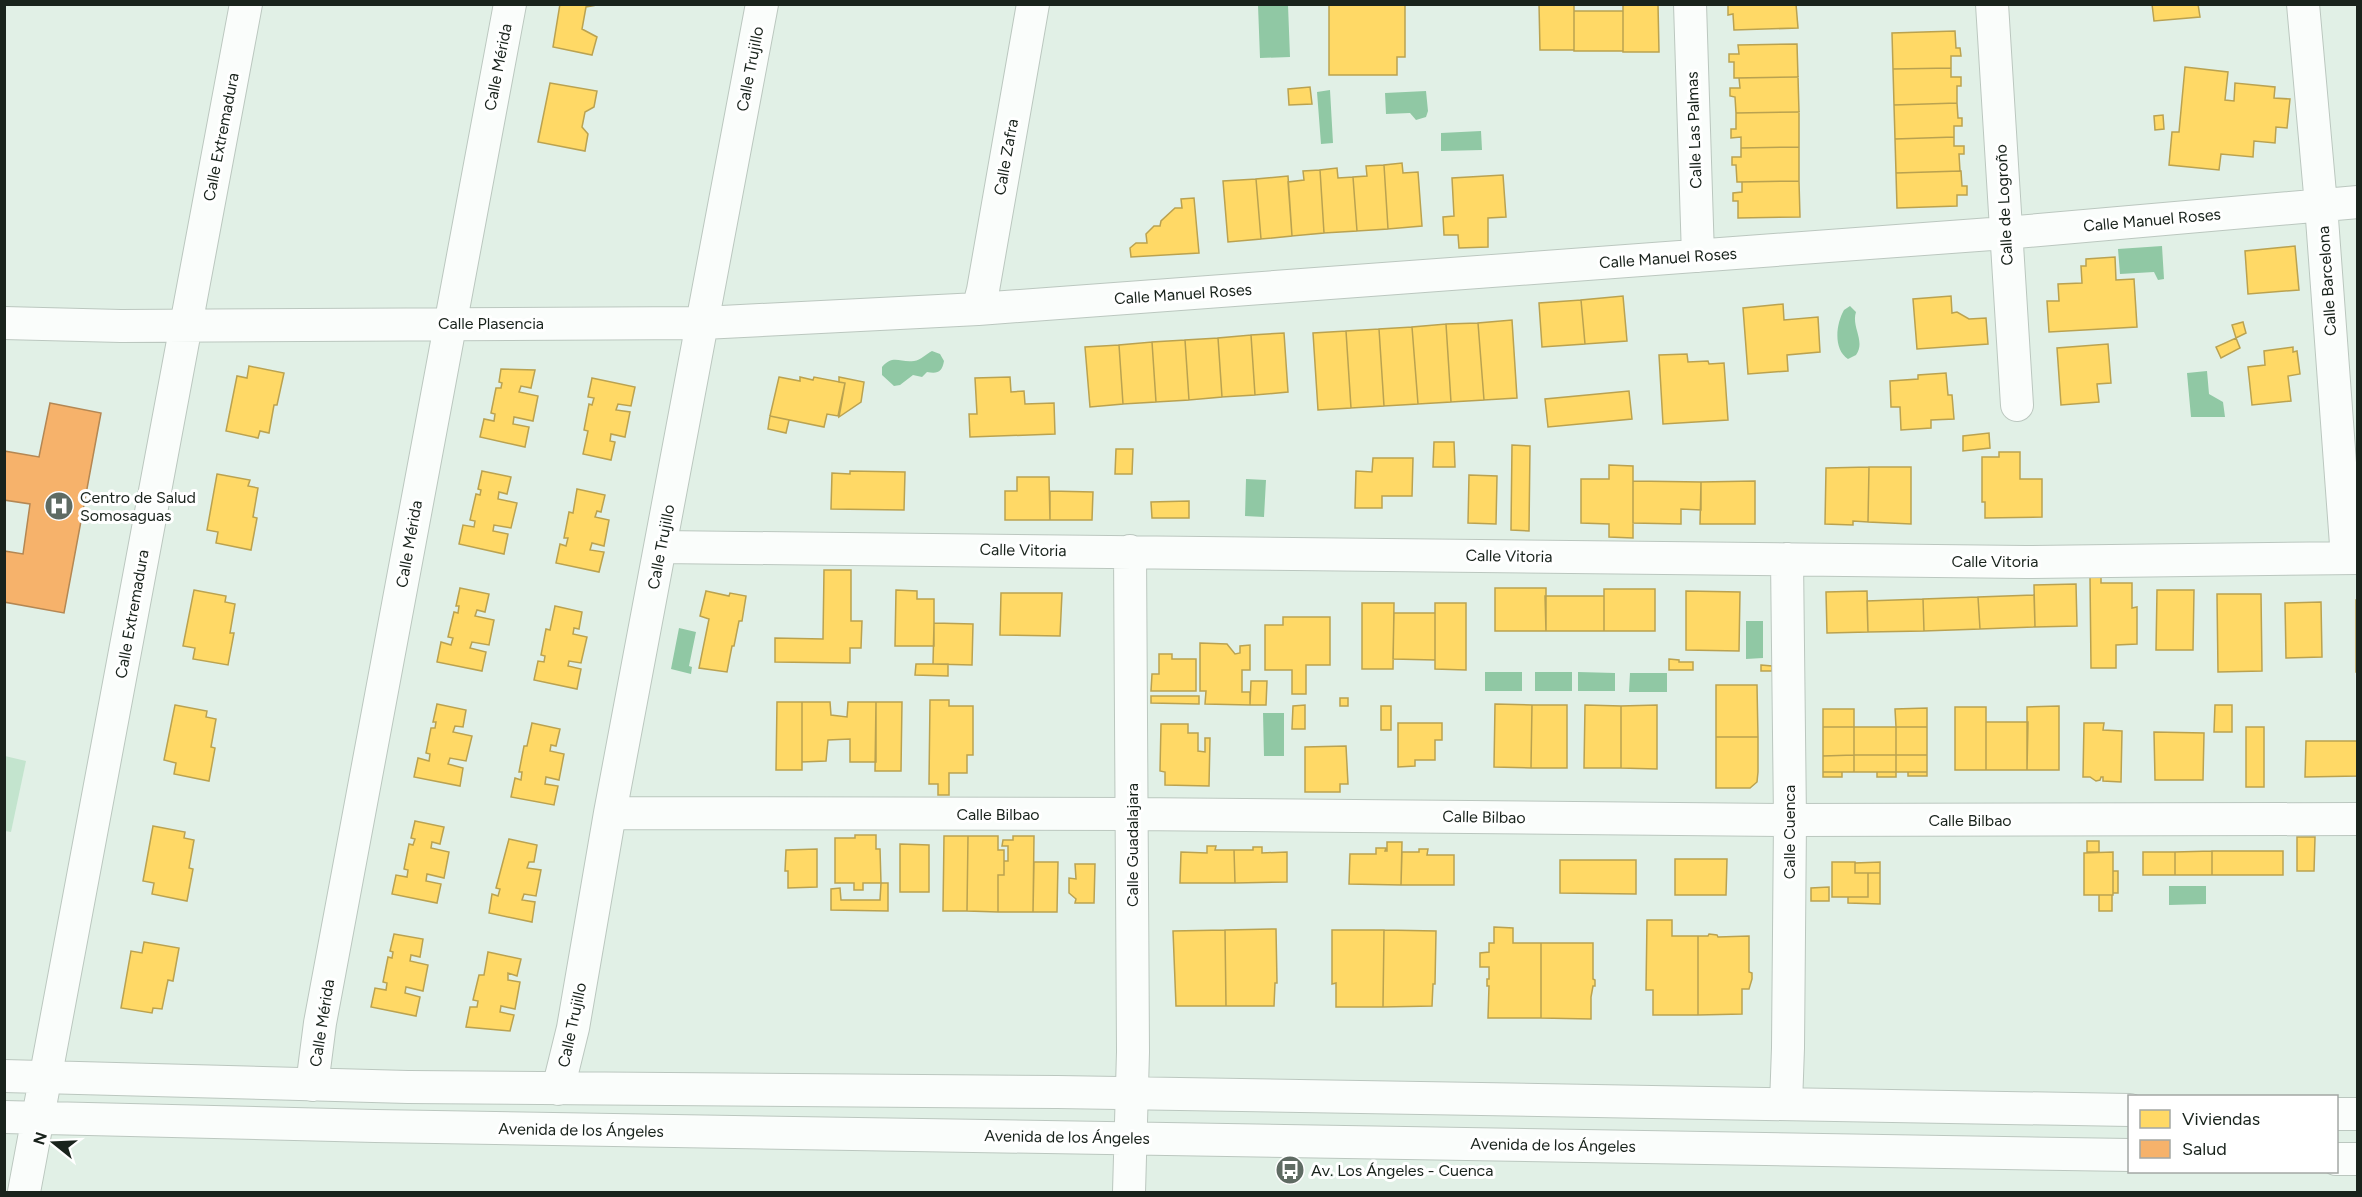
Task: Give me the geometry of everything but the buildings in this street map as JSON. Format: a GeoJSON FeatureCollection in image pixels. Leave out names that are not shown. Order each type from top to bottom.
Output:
{"type":"FeatureCollection","features":[{"type":"Feature","properties":{"kind":"street","name":"Calle Extremadura"},"geometry":{"type":"LineString","coordinates":[[24,1192],[246,4]]}},
{"type":"Feature","properties":{"kind":"street","name":"Calle Mérida"},"geometry":{"type":"LineString","coordinates":[[312,1085],[322,1012],[510,4]]}},
{"type":"Feature","properties":{"kind":"street","name":"Calle Trujillo"},"geometry":{"type":"LineString","coordinates":[[558,1089],[573,1028],[610,813],[762,4]]}},
{"type":"Feature","properties":{"kind":"street","name":"Calle Zafra"},"geometry":{"type":"LineString","coordinates":[[978,309],[1033,4]]}},
{"type":"Feature","properties":{"kind":"street","name":"Calle Las Palmas"},"geometry":{"type":"LineString","coordinates":[[1690,4],[1698,256]]}},
{"type":"Feature","properties":{"kind":"street","name":"Calle de Logroño"},"geometry":{"type":"LineString","coordinates":[[1992,4],[2017,405]]}},
{"type":"Feature","properties":{"kind":"street","name":"Calle Barcelona"},"geometry":{"type":"LineString","coordinates":[[2303,4],[2352,558]]}},
{"type":"Feature","properties":{"kind":"street","name":"Calle Manuel Roses"},"geometry":{"type":"LineString","coordinates":[[978,309],[2005,233],[2358,202]]}},
{"type":"Feature","properties":{"kind":"street","name":"Calle Plasencia"},"geometry":{"type":"LineString","coordinates":[[4,323],[120,326],[703,323],[978,309]]}},
{"type":"Feature","properties":{"kind":"street","name":"Calle Vitoria"},"geometry":{"type":"LineString","coordinates":[[661,547],[2026,562],[2352,558]]}},
{"type":"Feature","properties":{"kind":"street","name":"Calle Guadalajara"},"geometry":{"type":"LineString","coordinates":[[1129,1192],[1132,1094],[1130,551]]}},
{"type":"Feature","properties":{"kind":"street","name":"Calle Cuenca"},"geometry":{"type":"LineString","coordinates":[[1785,1104],[1788,1048],[1790,820],[1787,559]]}},
{"type":"Feature","properties":{"kind":"street","name":"Calle Bilbao"},"geometry":{"type":"LineString","coordinates":[[610,813],[1131,814],[1790,820],[2358,819]]}},
{"type":"Feature","properties":{"kind":"street"},"geometry":{"type":"LineString","coordinates":[[4,1076],[558,1089],[1132,1094],[2128,1110]]}},
{"type":"Feature","properties":{"kind":"street"},"geometry":{"type":"LineString","coordinates":[[2338,1114],[2358,1114]]}},
{"type":"Feature","properties":{"kind":"street","name":"Avenida de los Ángeles"},"geometry":{"type":"LineString","coordinates":[[4,1117],[375,1126],[2128,1155]]}},
{"type":"Feature","properties":{"kind":"street"},"geometry":{"type":"LineString","coordinates":[[2338,1159],[2358,1159]]}},
{"type":"Feature","properties":{"kind":"shaded area"},"geometry":{"type":"Polygon","coordinates":[[[1258,5],[1288,5],[1290,57],[1260,58],[1258,5]]]}},
{"type":"Feature","properties":{"kind":"shaded area"},"geometry":{"type":"Polygon","coordinates":[[[1330,90],[1333,143],[1321,144],[1317,92],[1330,90]]]}},
{"type":"Feature","properties":{"kind":"shaded area"},"geometry":{"type":"Polygon","coordinates":[[[1426,91],[1428,111],[1426,117],[1416,120],[1410,113],[1386,114],[1385,93],[1426,91]]]}},
{"type":"Feature","properties":{"kind":"shaded area"},"geometry":{"type":"Polygon","coordinates":[[[1481,131],[1482,150],[1441,151],[1441,133],[1481,131]]]}},
{"type":"Feature","properties":{"kind":"shaded area"},"geometry":{"type":"Polygon","coordinates":[[[2162,246],[2164,279],[2158,280],[2154,272],[2120,274],[2118,249],[2162,246]]]}},
{"type":"Feature","properties":{"kind":"shaded area"},"geometry":{"type":"Polygon","coordinates":[[[1850,306],[1856,312],[1855,323],[1860,344],[1856,355],[1848,359],[1840,349],[1837,336],[1841,316],[1850,306]]]}},
{"type":"Feature","properties":{"kind":"shaded area"},"geometry":{"type":"Polygon","coordinates":[[[932,351],[940,354],[944,361],[939,371],[927,372],[922,377],[913,375],[900,385],[894,386],[882,375],[882,367],[890,361],[914,361],[932,351]]]}},
{"type":"Feature","properties":{"kind":"shaded area"},"geometry":{"type":"Polygon","coordinates":[[[2207,371],[2209,394],[2223,402],[2225,417],[2191,417],[2187,373],[2207,371]]]}},
{"type":"Feature","properties":{"kind":"shaded area"},"geometry":{"type":"Polygon","coordinates":[[[1246,479],[1266,480],[1264,517],[1245,516],[1246,479]]]}},
{"type":"Feature","properties":{"kind":"shaded area"},"geometry":{"type":"Polygon","coordinates":[[[1746,621],[1763,621],[1763,658],[1746,659],[1746,621]]]}},
{"type":"Feature","properties":{"kind":"shaded area"},"geometry":{"type":"Polygon","coordinates":[[[679,628],[696,632],[689,666],[692,667],[691,674],[671,669],[679,628]]]}},
{"type":"Feature","properties":{"kind":"shaded area"},"geometry":{"type":"Polygon","coordinates":[[[1485,672],[1522,672],[1522,691],[1485,691],[1485,672]]]}},
{"type":"Feature","properties":{"kind":"shaded area"},"geometry":{"type":"Polygon","coordinates":[[[1535,672],[1572,672],[1572,691],[1535,691],[1535,672]]]}},
{"type":"Feature","properties":{"kind":"shaded area"},"geometry":{"type":"Polygon","coordinates":[[[1578,672],[1615,673],[1615,691],[1578,691],[1578,672]]]}},
{"type":"Feature","properties":{"kind":"shaded area"},"geometry":{"type":"Polygon","coordinates":[[[1630,673],[1667,673],[1667,692],[1629,692],[1630,673]]]}},
{"type":"Feature","properties":{"kind":"shaded area"},"geometry":{"type":"Polygon","coordinates":[[[1263,713],[1284,713],[1284,756],[1264,756],[1263,713]]]}},
{"type":"Feature","properties":{"kind":"shaded area"},"geometry":{"type":"Polygon","coordinates":[[[5,756],[26,761],[11,832],[5,831],[5,756]]]}},
{"type":"Feature","properties":{"kind":"shaded area"},"geometry":{"type":"Polygon","coordinates":[[[2169,886],[2206,886],[2206,904],[2169,905],[2169,886]]]}},
{"type":"Feature","properties":{"kind":"place","name":"Centro de Salud Somosaguas"},"geometry":{"type":"Point","coordinates":[59,506]}},
{"type":"Feature","properties":{"kind":"place","name":"Av. Los Ángeles - Cuenca"},"geometry":{"type":"Point","coordinates":[1290,1170]}}]}
